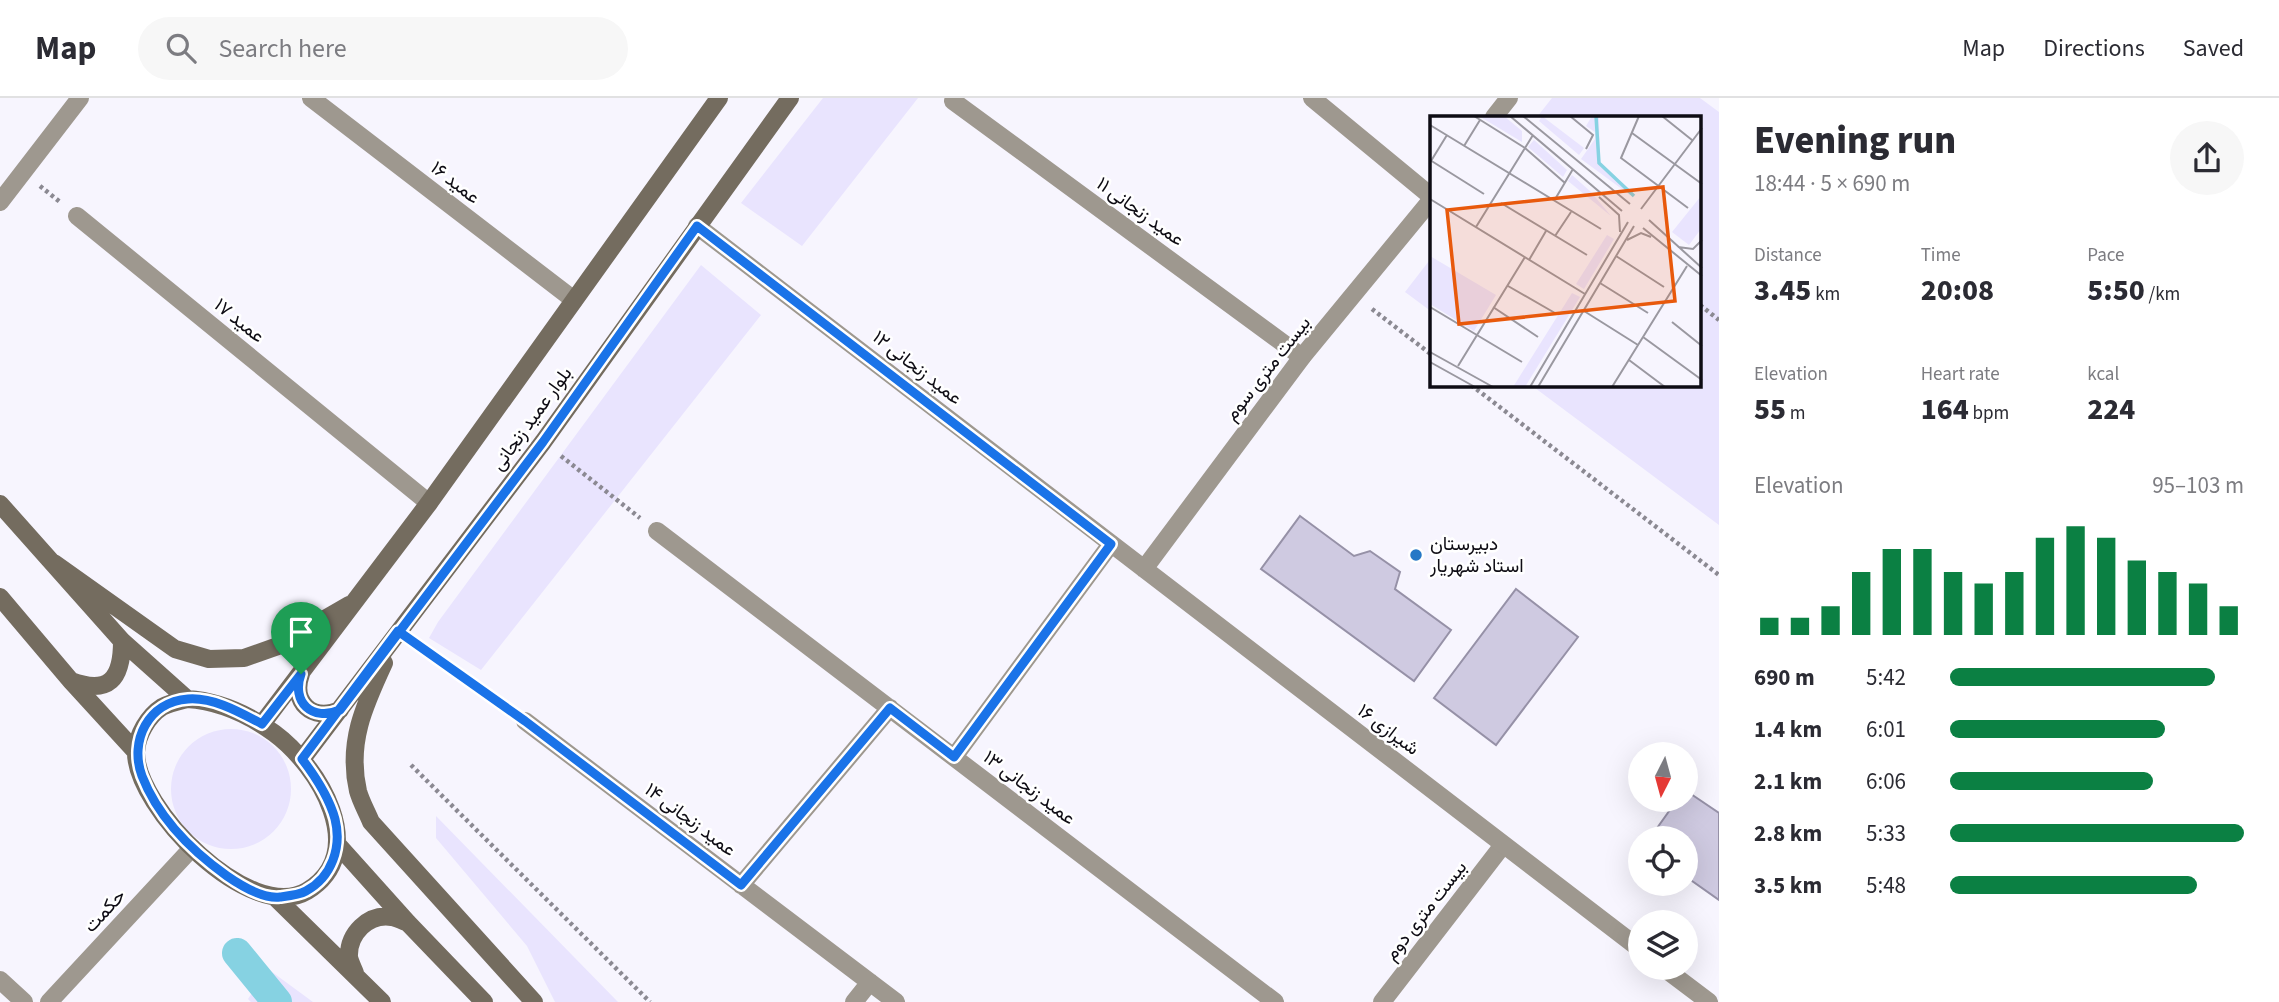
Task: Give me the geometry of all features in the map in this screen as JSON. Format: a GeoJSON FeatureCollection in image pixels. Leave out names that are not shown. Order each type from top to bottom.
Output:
{"type":"FeatureCollection","features":[{"type":"Feature","properties":{"kind":"main road","name":"بلوار عمید زنجانی"},"geometry":{"type":"LineString","coordinates":[[262,724],[429,502],[719,98]]}},
{"type":"Feature","properties":{"kind":"main road","name":"بلوار عمید زنجانی"},"geometry":{"type":"LineString","coordinates":[[302,759],[543,442],[790,98]]}},
{"type":"Feature","properties":{"kind":"main road"},"geometry":{"type":"LineString","coordinates":[[0,505],[122,641],[187,699]]}},
{"type":"Feature","properties":{"kind":"main road"},"geometry":{"type":"LineString","coordinates":[[54,563],[175,649],[209,659],[244,658],[278,646],[355,601]]}},
{"type":"Feature","properties":{"kind":"main road"},"geometry":{"type":"LineString","coordinates":[[0,597],[136,752],[142,776],[172,827],[192,848],[231,878],[252,890],[276,898],[382,1002]]}},
{"type":"Feature","properties":{"kind":"main road"},"geometry":{"type":"LineString","coordinates":[[398,631],[362,710],[353,751],[358,792],[371,822],[534,1002]]}},
{"type":"Feature","properties":{"kind":"main road"},"geometry":{"type":"LineString","coordinates":[[71,681],[87,687],[103,686],[117,675],[122,656],[122,641]]}},
{"type":"Feature","properties":{"kind":"main road"},"geometry":{"type":"LineString","coordinates":[[301,674],[297,689],[303,704],[324,715],[340,710]]}},
{"type":"Feature","properties":{"kind":"main road"},"geometry":{"type":"LineString","coordinates":[[136,752],[143,726],[162,707],[187,699],[204,700],[235,709],[277,734],[302,759],[315,777],[335,818],[338,845],[328,873],[305,892],[276,898]]}},
{"type":"Feature","properties":{"kind":"main road"},"geometry":{"type":"LineString","coordinates":[[338,845],[484,1002]]}},
{"type":"Feature","properties":{"kind":"main road"},"geometry":{"type":"LineString","coordinates":[[356,975],[349,959],[351,942],[360,927],[374,918],[391,916],[408,923]]}},
{"type":"Feature","properties":{"kind":"street"},"geometry":{"type":"LineString","coordinates":[[0,202],[80,98]]}},
{"type":"Feature","properties":{"kind":"street","name":"عمید ۱۶"},"geometry":{"type":"LineString","coordinates":[[310,98],[574,300]]}},
{"type":"Feature","properties":{"kind":"street"},"geometry":{"type":"LineString","coordinates":[[1311,98],[1430,196]]}},
{"type":"Feature","properties":{"kind":"street"},"geometry":{"type":"LineString","coordinates":[[1495,116],[1509,98]]}},
{"type":"Feature","properties":{"kind":"street","name":"عمید زنجانی ۱۱"},"geometry":{"type":"LineString","coordinates":[[953,101],[1302,357]]}},
{"type":"Feature","properties":{"kind":"street","name":"بیست متری سوم"},"geometry":{"type":"LineString","coordinates":[[1144,569],[1302,357],[1430,200]]}},
{"type":"Feature","properties":{"kind":"street","name":"عمید ۱۷"},"geometry":{"type":"LineString","coordinates":[[77,216],[429,502]]}},
{"type":"Feature","properties":{"kind":"street","name":"عمید زنجانی ۱۲"},"geometry":{"type":"LineString","coordinates":[[697,226],[1111,544]]}},
{"type":"Feature","properties":{"kind":"street","name":"عمید زنجانی ۱۳"},"geometry":{"type":"LineString","coordinates":[[657,531],[1275,1002]]}},
{"type":"Feature","properties":{"kind":"street"},"geometry":{"type":"LineString","coordinates":[[954,757],[1111,544]]}},
{"type":"Feature","properties":{"kind":"street","name":"شیرازی ۱۶"},"geometry":{"type":"LineString","coordinates":[[1111,544],[1628,940]]}},
{"type":"Feature","properties":{"kind":"street"},"geometry":{"type":"LineString","coordinates":[[741,885],[890,708]]}},
{"type":"Feature","properties":{"kind":"street","name":"عمید زنجانی ۱۴"},"geometry":{"type":"LineString","coordinates":[[525,721],[896,1002]]}},
{"type":"Feature","properties":{"kind":"street","name":"بیست متری دوم"},"geometry":{"type":"LineString","coordinates":[[1382,1002],[1503,845]]}},
{"type":"Feature","properties":{"kind":"street","name":"حکمت"},"geometry":{"type":"LineString","coordinates":[[50,1002],[192,848]]}},
{"type":"Feature","properties":{"kind":"street"},"geometry":{"type":"LineString","coordinates":[[0,980],[24,1002]]}},
{"type":"Feature","properties":{"kind":"street"},"geometry":{"type":"LineString","coordinates":[[1680,980],[1709,1002]]}},
{"type":"Feature","properties":{"kind":"street"},"geometry":{"type":"LineString","coordinates":[[854,1002],[870,982]]}},
{"type":"Feature","properties":{"kind":"path"},"geometry":{"type":"LineString","coordinates":[[23,172],[77,216]]}},
{"type":"Feature","properties":{"kind":"path"},"geometry":{"type":"LineString","coordinates":[[1353,295],[1430,353]]}},
{"type":"Feature","properties":{"kind":"path"},"geometry":{"type":"LineString","coordinates":[[1702,307],[1719,320]]}},
{"type":"Feature","properties":{"kind":"path"},"geometry":{"type":"LineString","coordinates":[[1474,387],[1719,575]]}},
{"type":"Feature","properties":{"kind":"path"},"geometry":{"type":"LineString","coordinates":[[543,442],[657,531]]}},
{"type":"Feature","properties":{"kind":"path"},"geometry":{"type":"LineString","coordinates":[[398,631],[525,721]]}},
{"type":"Feature","properties":{"kind":"path"},"geometry":{"type":"LineString","coordinates":[[411,765],[650,1002]]}},
{"type":"Feature","properties":{"kind":"shaded area"},"geometry":{"type":"Polygon","coordinates":[[[823,98],[918,98],[802,246],[741,203],[823,98]]]}},
{"type":"Feature","properties":{"kind":"shaded area"},"geometry":{"type":"Polygon","coordinates":[[[1552,98],[1700,98],[1719,112],[1719,525],[1534,387],[1702,387],[1702,116],[1538,116],[1552,98]]]}},
{"type":"Feature","properties":{"kind":"shaded area"},"geometry":{"type":"Polygon","coordinates":[[[1430,260],[1430,311],[1405,292],[1430,260]]]}},
{"type":"Feature","properties":{"kind":"shaded area"},"geometry":{"type":"Polygon","coordinates":[[[701,265],[761,315],[481,670],[429,638],[438,622],[701,265]]]}},
{"type":"Feature","properties":{"kind":"shaded area"},"geometry":{"type":"Polygon","coordinates":[[[231,729],[254,733],[274,746],[287,766],[291,789],[287,812],[274,832],[254,845],[231,849],[208,845],[188,832],[175,812],[171,789],[175,766],[188,746],[208,733],[231,729]]]}},
{"type":"Feature","properties":{"kind":"shaded area"},"geometry":{"type":"Polygon","coordinates":[[[436,816],[618,1002],[555,1002],[527,946],[436,838],[436,816]]]}},
{"type":"Feature","properties":{"kind":"shaded area"},"geometry":{"type":"Polygon","coordinates":[[[268,969],[313,1002],[251,1002],[248,999],[268,969]]]}},
{"type":"Feature","properties":{"kind":"building"},"geometry":{"type":"Polygon","coordinates":[[[1300,516],[1354,556],[1370,551],[1400,572],[1395,589],[1451,630],[1414,681],[1261,569],[1300,516]]]}},
{"type":"Feature","properties":{"kind":"building"},"geometry":{"type":"Polygon","coordinates":[[[1516,589],[1578,637],[1496,745],[1434,698],[1516,589]]]}},
{"type":"Feature","properties":{"kind":"building"},"geometry":{"type":"Polygon","coordinates":[[[1698,799],[1719,813],[1719,900],[1698,885],[1698,826],[1659,826],[1668,812],[1698,812],[1698,799]]]}},
{"type":"Feature","properties":{"kind":"waterway"},"geometry":{"type":"LineString","coordinates":[[237,953],[277,1002]]}},
{"type":"Feature","properties":{"kind":"place","name":"دبیرستان استاد شهریار"},"geometry":{"type":"Point","coordinates":[1416,555]}},
{"type":"Feature","properties":{"kind":"route"},"geometry":{"type":"LineString","coordinates":[[301,674],[262,724],[235,709],[204,700],[187,699],[162,707],[143,726],[136,752],[142,776],[172,827],[211,864],[252,890],[276,898],[305,892],[328,873],[338,845],[335,818],[315,777],[302,759],[340,710],[398,631],[525,721],[741,885],[890,708],[954,757],[1111,544],[697,226],[543,442],[398,631],[340,710],[324,715],[309,710],[303,704],[297,689],[301,674]]}}]}
